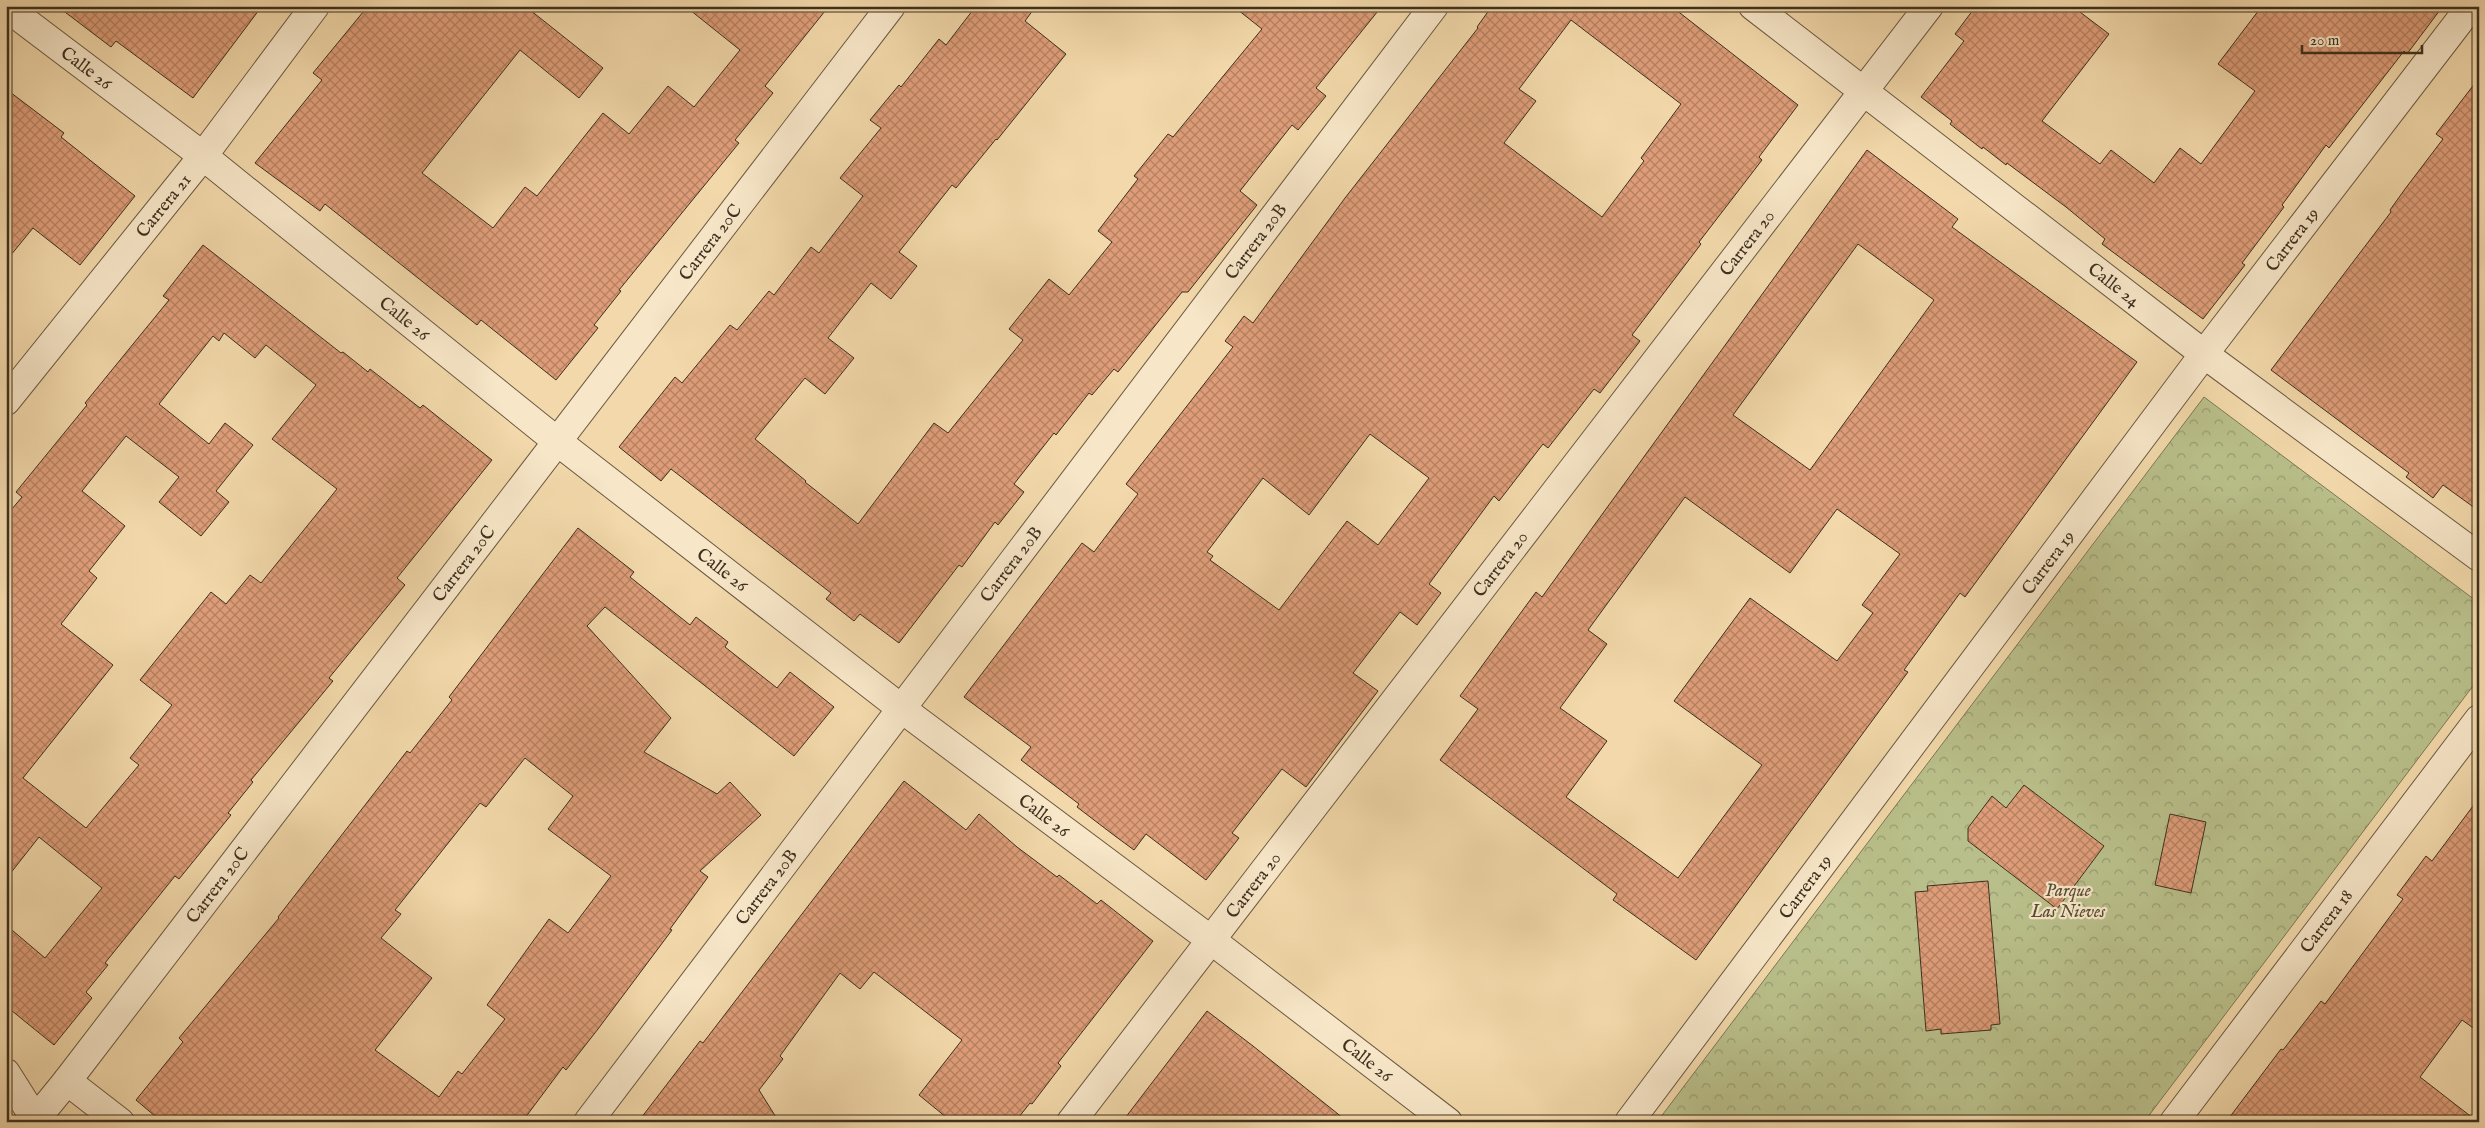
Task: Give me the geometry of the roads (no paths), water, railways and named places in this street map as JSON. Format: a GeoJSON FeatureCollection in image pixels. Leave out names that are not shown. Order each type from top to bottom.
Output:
{"type":"FeatureCollection","features":[{"type":"Feature","properties":{"kind":"street","name":"Carrera 21"},"geometry":{"type":"LineString","coordinates":[[6,401],[203,156],[315,6]]}},
{"type":"Feature","properties":{"kind":"street","name":"Carrera 20C"},"geometry":{"type":"LineString","coordinates":[[36,1120],[891,6]]}},
{"type":"Feature","properties":{"kind":"street","name":"Carrera 20B"},"geometry":{"type":"LineString","coordinates":[[588,1122],[1434,6]]}},
{"type":"Feature","properties":{"kind":"street","name":"Calle 24"},"geometry":{"type":"LineString","coordinates":[[1753,6],[2204,354],[2479,557]]}},
{"type":"Feature","properties":{"kind":"street","name":"Carrera 20"},"geometry":{"type":"LineString","coordinates":[[1071,1122],[1929,6]]}},
{"type":"Feature","properties":{"kind":"street","name":"Carrera 19"},"geometry":{"type":"LineString","coordinates":[[1629,1122],[2204,354],[2471,6]]}},
{"type":"Feature","properties":{"kind":"street","name":"Calle 26"},"geometry":{"type":"LineString","coordinates":[[6,7],[203,156],[558,442],[902,709],[1211,940],[1448,1122]]}},
{"type":"Feature","properties":{"kind":"street","name":"Carrera 18"},"geometry":{"type":"LineString","coordinates":[[2174,1122],[2479,719]]}},
{"type":"Feature","properties":{"kind":"street"},"geometry":{"type":"LineString","coordinates":[[6,1073],[36,1120]]}},
{"type":"Feature","properties":{"kind":"street"},"geometry":{"type":"LineString","coordinates":[[67,1081],[120,1122]]}},
{"type":"Feature","properties":{"kind":"park label","name":"Parque Las Nieves"},"geometry":{"type":"Point","coordinates":[2068,900]}}]}
